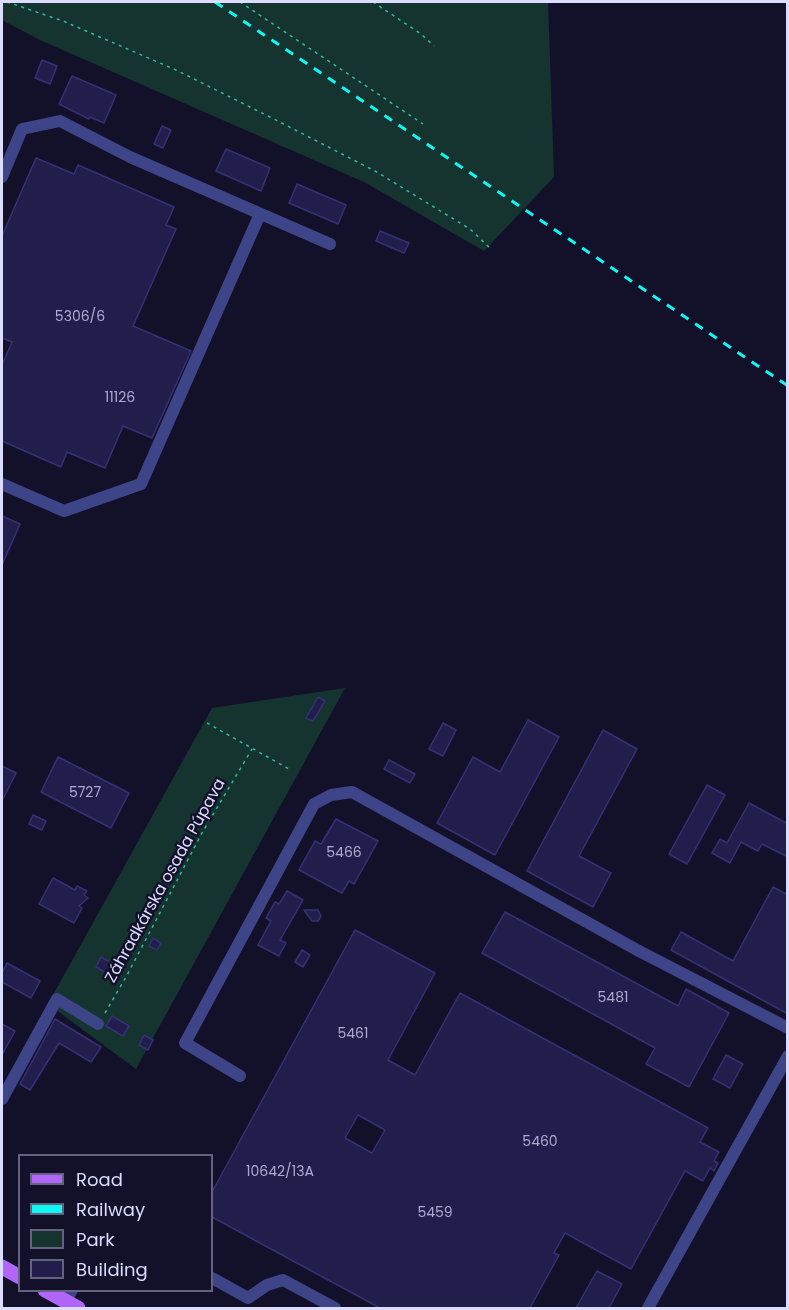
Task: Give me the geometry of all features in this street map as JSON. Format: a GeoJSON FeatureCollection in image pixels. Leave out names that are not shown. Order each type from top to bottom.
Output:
{"type":"FeatureCollection","features":[{"type":"Feature","properties":{"kind":"main road"},"geometry":{"type":"LineString","coordinates":[[2,1267],[18,1275]]}},
{"type":"Feature","properties":{"kind":"main road"},"geometry":{"type":"LineString","coordinates":[[50,1292],[72,1300]]}},
{"type":"Feature","properties":{"kind":"lane"},"geometry":{"type":"LineString","coordinates":[[2,177],[22,129],[60,121],[130,158],[330,244]]}},
{"type":"Feature","properties":{"kind":"lane"},"geometry":{"type":"LineString","coordinates":[[2,484],[64,512],[141,484],[260,214]]}},
{"type":"Feature","properties":{"kind":"lane"},"geometry":{"type":"LineString","coordinates":[[240,1076],[185,1042],[314,804],[331,795],[352,792],[639,951],[788,1028]]}},
{"type":"Feature","properties":{"kind":"lane"},"geometry":{"type":"LineString","coordinates":[[2,1100],[57,999],[98,1024]]}},
{"type":"Feature","properties":{"kind":"lane"},"geometry":{"type":"LineString","coordinates":[[648,1308],[788,1056]]}},
{"type":"Feature","properties":{"kind":"lane"},"geometry":{"type":"LineString","coordinates":[[213,1279],[248,1298],[267,1284],[283,1280],[335,1308]]}},
{"type":"Feature","properties":{"kind":"path"},"geometry":{"type":"LineString","coordinates":[[7,2],[63,21],[176,70],[270,117],[375,171],[470,230],[492,250]]}},
{"type":"Feature","properties":{"kind":"path"},"geometry":{"type":"LineString","coordinates":[[240,2],[423,124]]}},
{"type":"Feature","properties":{"kind":"path"},"geometry":{"type":"LineString","coordinates":[[373,2],[421,34],[434,46]]}},
{"type":"Feature","properties":{"kind":"path"},"geometry":{"type":"LineString","coordinates":[[207,723],[289,769]]}},
{"type":"Feature","properties":{"kind":"path","name":"Záhradkárska osada Púpava"},"geometry":{"type":"LineString","coordinates":[[98,1024],[126,977],[202,833],[252,749]]}},
{"type":"Feature","properties":{"kind":"green space"},"geometry":{"type":"Polygon","coordinates":[[[2,2],[548,2],[554,177],[484,251],[364,182],[40,40],[2,20],[2,2]]]}},
{"type":"Feature","properties":{"kind":"green space"},"geometry":{"type":"Polygon","coordinates":[[[345,688],[136,1069],[48,1004],[212,708],[345,688]]]}},
{"type":"Feature","properties":{"kind":"building"},"geometry":{"type":"Polygon","coordinates":[[[42,60],[57,66],[50,84],[35,78],[42,60]]]}},
{"type":"Feature","properties":{"kind":"building"},"geometry":{"type":"Polygon","coordinates":[[[72,76],[116,95],[104,123],[90,117],[89,119],[59,104],[72,76]]]}},
{"type":"Feature","properties":{"kind":"building"},"geometry":{"type":"Polygon","coordinates":[[[162,126],[171,130],[163,148],[154,144],[162,126]]]}},
{"type":"Feature","properties":{"kind":"building"},"geometry":{"type":"Polygon","coordinates":[[[226,149],[270,168],[261,191],[216,171],[226,149]]]}},
{"type":"Feature","properties":{"kind":"building"},"geometry":{"type":"Polygon","coordinates":[[[36,158],[74,174],[78,165],[174,207],[166,225],[176,229],[133,326],[191,351],[152,438],[123,426],[105,468],[67,452],[61,467],[2,441],[2,365],[12,342],[2,338],[2,236],[36,158]]]}},
{"type":"Feature","properties":{"kind":"building"},"geometry":{"type":"Polygon","coordinates":[[[297,184],[346,205],[338,224],[289,203],[297,184]]]}},
{"type":"Feature","properties":{"kind":"building"},"geometry":{"type":"Polygon","coordinates":[[[380,231],[409,243],[404,253],[376,241],[380,231]]]}},
{"type":"Feature","properties":{"kind":"building"},"geometry":{"type":"Polygon","coordinates":[[[2,516],[20,524],[2,565],[2,516]]]}},
{"type":"Feature","properties":{"kind":"building"},"geometry":{"type":"Polygon","coordinates":[[[318,697],[325,701],[313,721],[306,718],[318,697]]]}},
{"type":"Feature","properties":{"kind":"building"},"geometry":{"type":"Polygon","coordinates":[[[528,720],[559,737],[495,855],[437,823],[473,757],[500,772],[528,720]]]}},
{"type":"Feature","properties":{"kind":"building"},"geometry":{"type":"Polygon","coordinates":[[[443,723],[456,730],[443,756],[429,749],[443,723]]]}},
{"type":"Feature","properties":{"kind":"building"},"geometry":{"type":"Polygon","coordinates":[[[603,730],[637,749],[579,856],[611,873],[593,907],[527,871],[603,730]]]}},
{"type":"Feature","properties":{"kind":"building"},"geometry":{"type":"Polygon","coordinates":[[[58,757],[129,793],[111,828],[41,792],[58,757]]]}},
{"type":"Feature","properties":{"kind":"building"},"geometry":{"type":"Polygon","coordinates":[[[389,760],[415,774],[410,783],[384,769],[389,760]]]}},
{"type":"Feature","properties":{"kind":"building"},"geometry":{"type":"Polygon","coordinates":[[[2,766],[16,773],[2,801],[2,766]]]}},
{"type":"Feature","properties":{"kind":"building"},"geometry":{"type":"Polygon","coordinates":[[[707,785],[725,795],[687,864],[669,854],[707,785]]]}},
{"type":"Feature","properties":{"kind":"building"},"geometry":{"type":"Polygon","coordinates":[[[749,803],[788,824],[788,857],[762,844],[758,851],[741,842],[730,863],[712,853],[720,839],[727,843],[749,803]]]}},
{"type":"Feature","properties":{"kind":"building"},"geometry":{"type":"Polygon","coordinates":[[[33,815],[46,821],[42,830],[29,824],[33,815]]]}},
{"type":"Feature","properties":{"kind":"building"},"geometry":{"type":"Polygon","coordinates":[[[336,819],[378,841],[354,884],[349,881],[342,893],[299,870],[315,841],[321,844],[336,819]]]}},
{"type":"Feature","properties":{"kind":"building"},"geometry":{"type":"Polygon","coordinates":[[[53,878],[75,890],[77,886],[87,891],[84,895],[88,898],[79,906],[82,908],[74,923],[39,904],[53,878]]]}},
{"type":"Feature","properties":{"kind":"building"},"geometry":{"type":"Polygon","coordinates":[[[773,887],[788,895],[788,1014],[671,950],[681,932],[733,961],[773,887]]]}},
{"type":"Feature","properties":{"kind":"building"},"geometry":{"type":"Polygon","coordinates":[[[287,891],[303,900],[280,940],[286,943],[279,956],[258,945],[271,921],[266,918],[275,902],[279,904],[287,891]]]}},
{"type":"Feature","properties":{"kind":"building"},"geometry":{"type":"Polygon","coordinates":[[[304,910],[318,910],[321,916],[318,921],[312,921],[304,910]]]}},
{"type":"Feature","properties":{"kind":"building"},"geometry":{"type":"Polygon","coordinates":[[[505,912],[678,1006],[686,989],[729,1013],[689,1087],[646,1064],[655,1048],[482,953],[505,912]]]}},
{"type":"Feature","properties":{"kind":"building"},"geometry":{"type":"Polygon","coordinates":[[[355,930],[435,973],[388,1060],[415,1075],[460,993],[708,1128],[700,1142],[719,1152],[714,1161],[718,1163],[714,1171],[710,1168],[703,1181],[685,1171],[631,1269],[565,1233],[554,1253],[559,1255],[530,1308],[380,1308],[213,1218],[213,1190],[355,930]],[[358,1115],[345,1138],[372,1153],[385,1130],[358,1115]]]}},
{"type":"Feature","properties":{"kind":"building"},"geometry":{"type":"Polygon","coordinates":[[[153,938],[161,943],[157,950],[149,946],[153,938]]]}},
{"type":"Feature","properties":{"kind":"building"},"geometry":{"type":"Polygon","coordinates":[[[302,950],[310,955],[303,967],[295,962],[302,950]]]}},
{"type":"Feature","properties":{"kind":"building"},"geometry":{"type":"Polygon","coordinates":[[[101,957],[118,967],[113,977],[96,967],[101,957]]]}},
{"type":"Feature","properties":{"kind":"building"},"geometry":{"type":"Polygon","coordinates":[[[7,963],[40,981],[31,998],[2,982],[2,973],[7,963]]]}},
{"type":"Feature","properties":{"kind":"building"},"geometry":{"type":"Polygon","coordinates":[[[112,1016],[129,1026],[123,1036],[106,1026],[112,1016]]]}},
{"type":"Feature","properties":{"kind":"building"},"geometry":{"type":"Polygon","coordinates":[[[55,1019],[101,1047],[91,1062],[59,1043],[30,1090],[20,1084],[55,1019]]]}},
{"type":"Feature","properties":{"kind":"building"},"geometry":{"type":"Polygon","coordinates":[[[2,1024],[15,1031],[2,1055],[2,1024]]]}},
{"type":"Feature","properties":{"kind":"building"},"geometry":{"type":"Polygon","coordinates":[[[144,1035],[153,1040],[148,1050],[139,1045],[144,1035]]]}},
{"type":"Feature","properties":{"kind":"building"},"geometry":{"type":"Polygon","coordinates":[[[726,1055],[743,1064],[730,1088],[713,1079],[726,1055]]]}},
{"type":"Feature","properties":{"kind":"building"},"geometry":{"type":"Polygon","coordinates":[[[597,1271],[622,1284],[609,1308],[576,1308],[597,1271]]]}},
{"type":"Feature","properties":{"kind":"railway"},"geometry":{"type":"LineString","coordinates":[[215,2],[788,386]]}}]}
